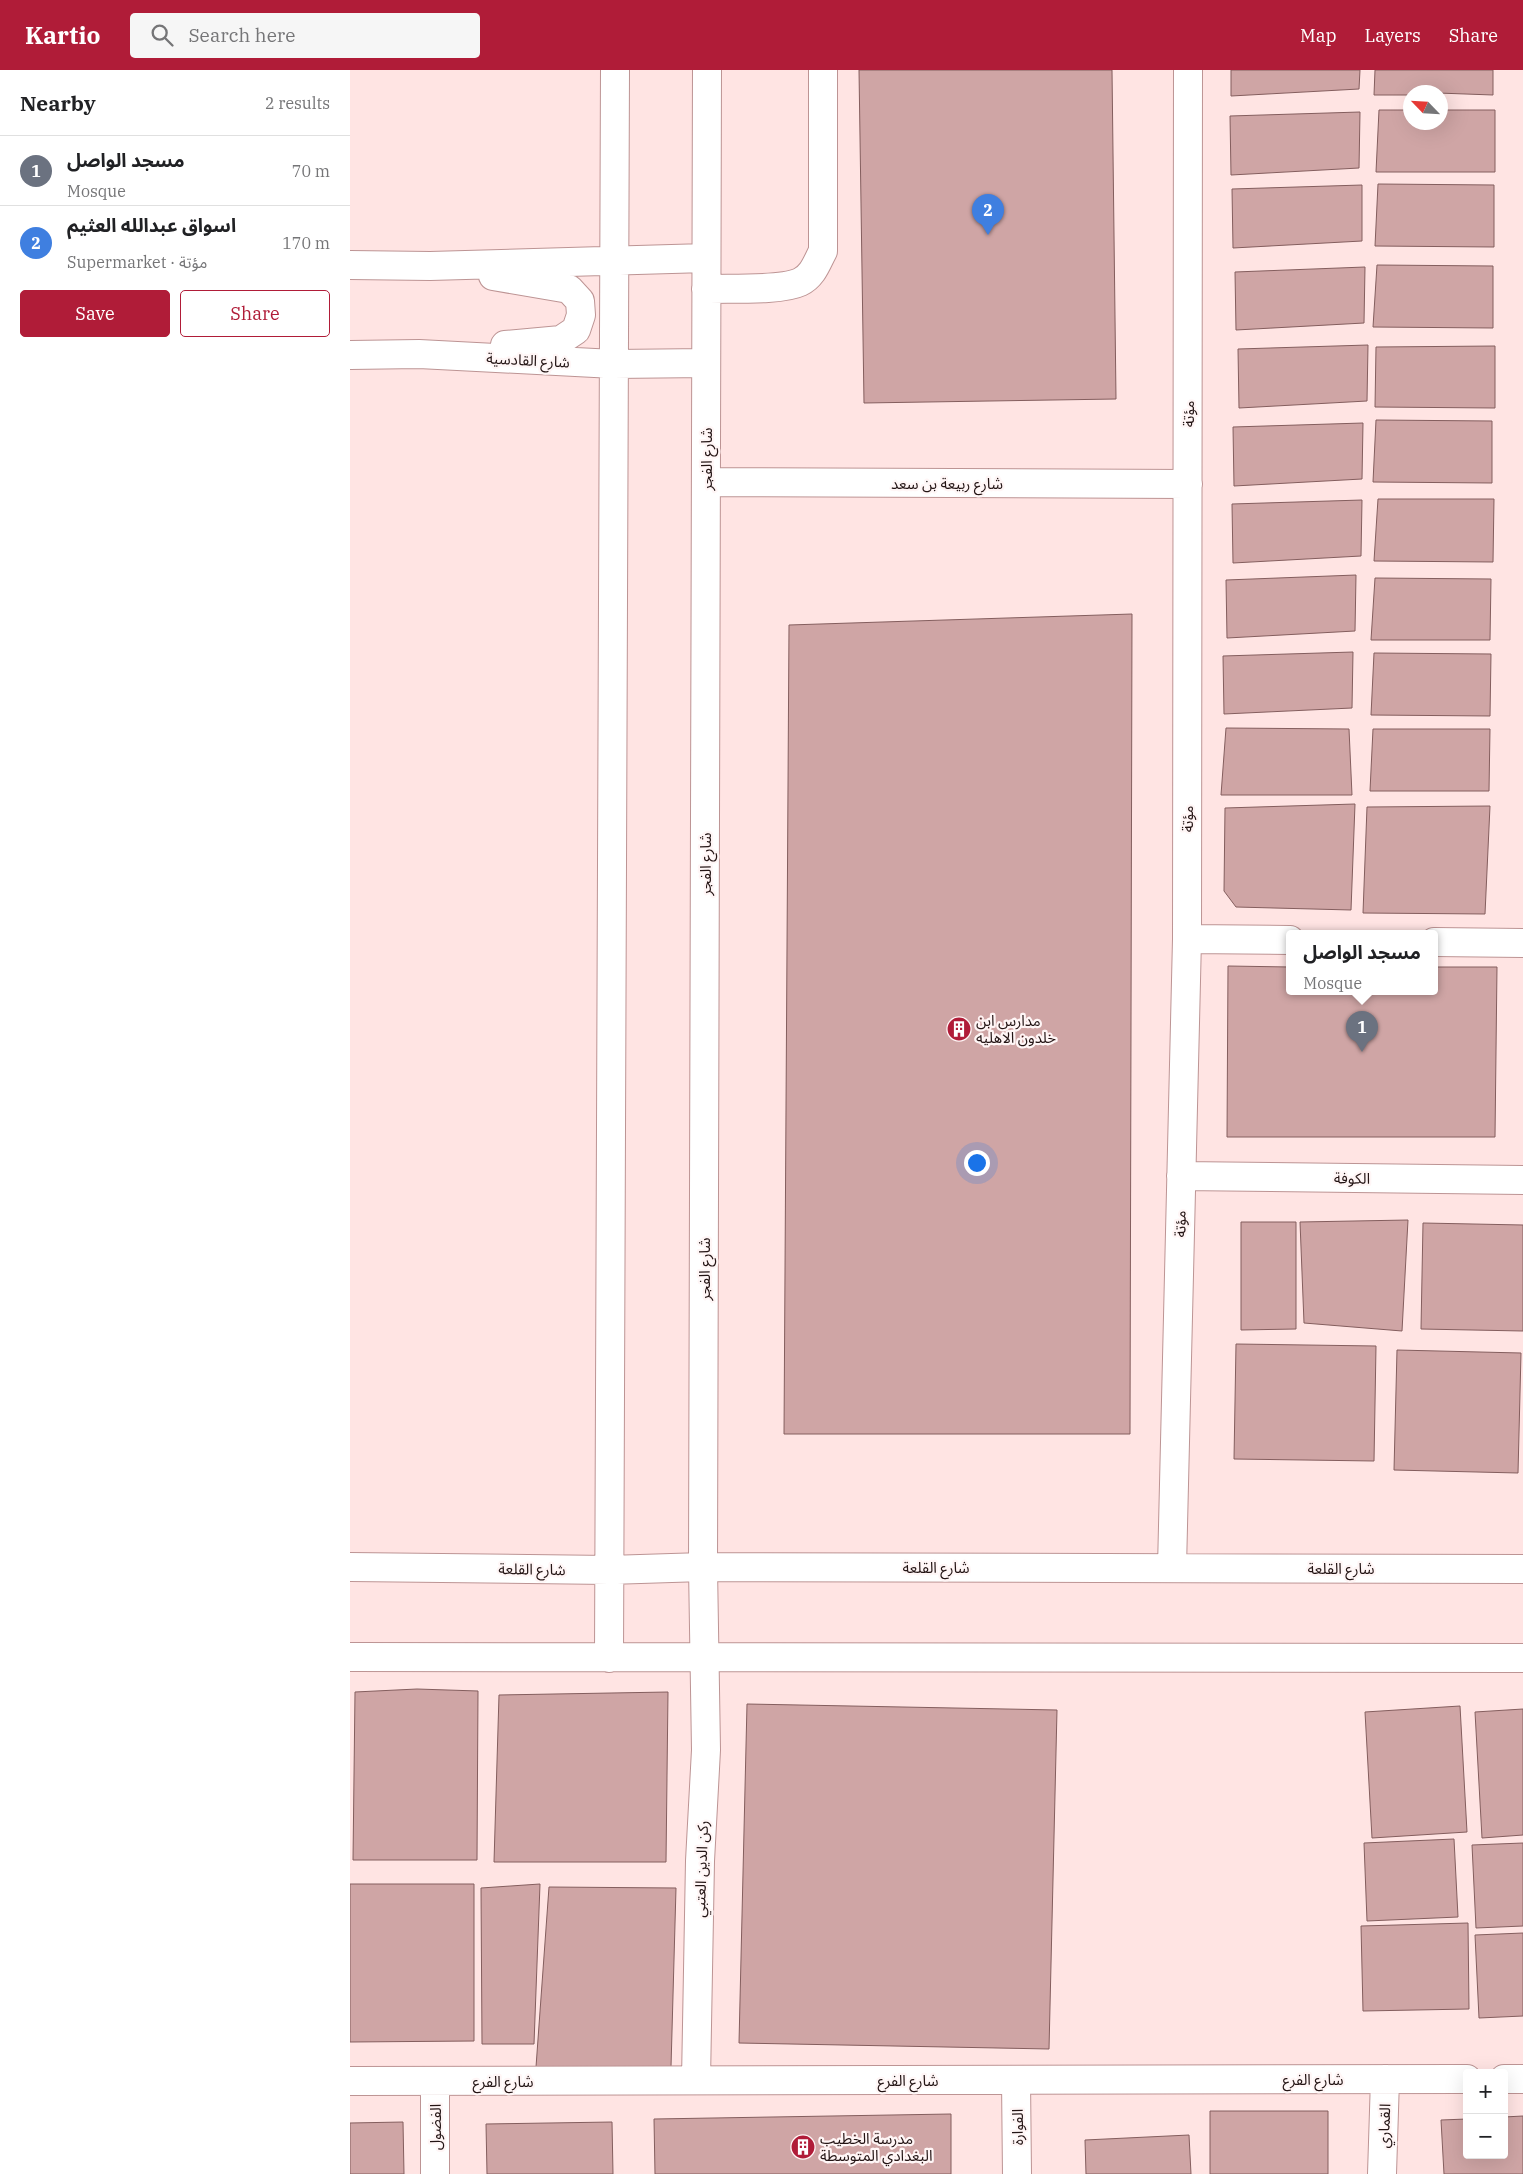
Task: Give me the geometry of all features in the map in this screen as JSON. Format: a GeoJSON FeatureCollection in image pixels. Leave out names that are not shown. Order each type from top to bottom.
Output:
{"type":"FeatureCollection","features":[{"type":"Feature","properties":{"kind":"street"},"geometry":{"type":"LineString","coordinates":[[609,1658],[615,70]]}},
{"type":"Feature","properties":{"kind":"street","name":"شارع الفجر"},"geometry":{"type":"LineString","coordinates":[[703,1658],[707,70]]}},
{"type":"Feature","properties":{"kind":"street"},"geometry":{"type":"LineString","coordinates":[[706,288],[781,286],[800,282],[814,270],[823,251],[823,70]]}},
{"type":"Feature","properties":{"kind":"street","name":"مؤتة"},"geometry":{"type":"LineString","coordinates":[[1172,1568],[1187,939],[1188,70]]}},
{"type":"Feature","properties":{"kind":"street"},"geometry":{"type":"LineString","coordinates":[[350,266],[614,262],[706,258]]}},
{"type":"Feature","properties":{"kind":"street"},"geometry":{"type":"LineString","coordinates":[[419,354],[561,340],[576,330],[581,315],[580,301],[569,289],[430,266]]}},
{"type":"Feature","properties":{"kind":"street","name":"شارع القادسية"},"geometry":{"type":"LineString","coordinates":[[350,355],[419,354],[614,364],[706,363]]}},
{"type":"Feature","properties":{"kind":"street","name":"شارع ربيعة بن سعد"},"geometry":{"type":"LineString","coordinates":[[706,482],[1188,484]]}},
{"type":"Feature","properties":{"kind":"street"},"geometry":{"type":"LineString","coordinates":[[1187,939],[1286,940]]}},
{"type":"Feature","properties":{"kind":"street"},"geometry":{"type":"LineString","coordinates":[[1438,942],[1523,942]]}},
{"type":"Feature","properties":{"kind":"street","name":"الكوفة"},"geometry":{"type":"LineString","coordinates":[[1181,1176],[1523,1180]]}},
{"type":"Feature","properties":{"kind":"street","name":"شارع القلعة"},"geometry":{"type":"LineString","coordinates":[[350,1567],[609,1570],[703,1567],[1523,1569]]}},
{"type":"Feature","properties":{"kind":"street"},"geometry":{"type":"LineString","coordinates":[[350,1657],[1523,1658]]}},
{"type":"Feature","properties":{"kind":"street","name":"ركن الدين العتبي"},"geometry":{"type":"LineString","coordinates":[[696,2080],[700,1861],[706,1750],[703,1658]]}},
{"type":"Feature","properties":{"kind":"street","name":"القماري"},"geometry":{"type":"LineString","coordinates":[[1382,2174],[1385,2079]]}},
{"type":"Feature","properties":{"kind":"street","name":"شارع الفرع"},"geometry":{"type":"LineString","coordinates":[[350,2081],[1463,2079]]}},
{"type":"Feature","properties":{"kind":"street"},"geometry":{"type":"LineString","coordinates":[[1508,2079],[1523,2079]]}},
{"type":"Feature","properties":{"kind":"street","name":"الفوارة"},"geometry":{"type":"LineString","coordinates":[[1016,2080],[1017,2174]]}},
{"type":"Feature","properties":{"kind":"street","name":"الفضول"},"geometry":{"type":"LineString","coordinates":[[435,2081],[435,2174]]}},
{"type":"Feature","properties":{"kind":"building"},"geometry":{"type":"Polygon","coordinates":[[[859,70],[1112,70],[1116,399],[864,403],[859,70]]]}},
{"type":"Feature","properties":{"kind":"building"},"geometry":{"type":"Polygon","coordinates":[[[1231,70],[1360,70],[1359,89],[1231,96],[1231,70]]]}},
{"type":"Feature","properties":{"kind":"building"},"geometry":{"type":"Polygon","coordinates":[[[1375,70],[1493,70],[1493,95],[1448,93],[1448,85],[1403,85],[1403,95],[1374,95],[1375,70]]]}},
{"type":"Feature","properties":{"kind":"building"},"geometry":{"type":"Polygon","coordinates":[[[1379,110],[1403,110],[1403,130],[1448,130],[1448,110],[1495,110],[1495,172],[1376,172],[1379,110]]]}},
{"type":"Feature","properties":{"kind":"building"},"geometry":{"type":"Polygon","coordinates":[[[1360,112],[1359,168],[1231,175],[1230,116],[1360,112]]]}},
{"type":"Feature","properties":{"kind":"building"},"geometry":{"type":"Polygon","coordinates":[[[1378,184],[1494,185],[1494,247],[1375,246],[1378,184]]]}},
{"type":"Feature","properties":{"kind":"building"},"geometry":{"type":"Polygon","coordinates":[[[1362,185],[1362,241],[1233,248],[1232,189],[1362,185]]]}},
{"type":"Feature","properties":{"kind":"building"},"geometry":{"type":"Polygon","coordinates":[[[1377,265],[1493,266],[1493,328],[1373,327],[1377,265]]]}},
{"type":"Feature","properties":{"kind":"building"},"geometry":{"type":"Polygon","coordinates":[[[1365,267],[1364,323],[1236,330],[1235,272],[1365,267]]]}},
{"type":"Feature","properties":{"kind":"building"},"geometry":{"type":"Polygon","coordinates":[[[1368,345],[1367,401],[1239,408],[1238,349],[1368,345]]]}},
{"type":"Feature","properties":{"kind":"building"},"geometry":{"type":"Polygon","coordinates":[[[1495,346],[1495,408],[1375,407],[1376,347],[1495,346]]]}},
{"type":"Feature","properties":{"kind":"building"},"geometry":{"type":"Polygon","coordinates":[[[1376,420],[1492,421],[1492,483],[1373,482],[1376,420]]]}},
{"type":"Feature","properties":{"kind":"building"},"geometry":{"type":"Polygon","coordinates":[[[1363,423],[1362,479],[1234,486],[1233,427],[1363,423]]]}},
{"type":"Feature","properties":{"kind":"building"},"geometry":{"type":"Polygon","coordinates":[[[1378,499],[1494,499],[1493,562],[1374,561],[1378,499]]]}},
{"type":"Feature","properties":{"kind":"building"},"geometry":{"type":"Polygon","coordinates":[[[1362,500],[1361,556],[1233,563],[1232,504],[1362,500]]]}},
{"type":"Feature","properties":{"kind":"building"},"geometry":{"type":"Polygon","coordinates":[[[1356,575],[1355,631],[1227,638],[1226,580],[1356,575]]]}},
{"type":"Feature","properties":{"kind":"building"},"geometry":{"type":"Polygon","coordinates":[[[1375,578],[1491,579],[1490,640],[1371,640],[1375,578]]]}},
{"type":"Feature","properties":{"kind":"building","name":"مدارس ابن خلدون الاهليه"},"geometry":{"type":"Polygon","coordinates":[[[1132,614],[1130,1434],[784,1434],[789,625],[1132,614]]]}},
{"type":"Feature","properties":{"kind":"building"},"geometry":{"type":"Polygon","coordinates":[[[1353,652],[1352,708],[1224,714],[1223,656],[1353,652]]]}},
{"type":"Feature","properties":{"kind":"building"},"geometry":{"type":"Polygon","coordinates":[[[1374,653],[1491,654],[1490,716],[1371,715],[1374,653]]]}},
{"type":"Feature","properties":{"kind":"building"},"geometry":{"type":"Polygon","coordinates":[[[1226,728],[1349,729],[1352,795],[1221,795],[1226,728]]]}},
{"type":"Feature","properties":{"kind":"building"},"geometry":{"type":"Polygon","coordinates":[[[1373,729],[1490,729],[1489,791],[1370,791],[1373,729]]]}},
{"type":"Feature","properties":{"kind":"building"},"geometry":{"type":"Polygon","coordinates":[[[1355,804],[1351,910],[1236,907],[1224,891],[1225,808],[1355,804]]]}},
{"type":"Feature","properties":{"kind":"building"},"geometry":{"type":"Polygon","coordinates":[[[1490,806],[1485,914],[1363,913],[1367,807],[1490,806]]]}},
{"type":"Feature","properties":{"kind":"building"},"geometry":{"type":"Polygon","coordinates":[[[1228,966],[1286,967],[1286,995],[1438,995],[1438,967],[1497,967],[1495,1137],[1227,1137],[1228,966]]]}},
{"type":"Feature","properties":{"kind":"building"},"geometry":{"type":"Polygon","coordinates":[[[1408,1220],[1402,1331],[1304,1323],[1300,1222],[1408,1220]]]}},
{"type":"Feature","properties":{"kind":"building"},"geometry":{"type":"Polygon","coordinates":[[[1241,1222],[1296,1222],[1296,1329],[1241,1330],[1241,1222]]]}},
{"type":"Feature","properties":{"kind":"building"},"geometry":{"type":"Polygon","coordinates":[[[1423,1223],[1523,1225],[1523,1331],[1421,1329],[1423,1223]]]}},
{"type":"Feature","properties":{"kind":"building"},"geometry":{"type":"Polygon","coordinates":[[[1236,1344],[1376,1346],[1374,1461],[1234,1459],[1236,1344]]]}},
{"type":"Feature","properties":{"kind":"building"},"geometry":{"type":"Polygon","coordinates":[[[1397,1350],[1521,1353],[1518,1473],[1394,1470],[1397,1350]]]}},
{"type":"Feature","properties":{"kind":"building"},"geometry":{"type":"Polygon","coordinates":[[[417,1689],[478,1691],[477,1860],[353,1860],[355,1692],[417,1689]]]}},
{"type":"Feature","properties":{"kind":"building"},"geometry":{"type":"Polygon","coordinates":[[[668,1692],[666,1862],[494,1862],[499,1695],[668,1692]]]}},
{"type":"Feature","properties":{"kind":"building"},"geometry":{"type":"Polygon","coordinates":[[[747,1704],[1057,1710],[1049,2049],[739,2043],[747,1704]]]}},
{"type":"Feature","properties":{"kind":"building"},"geometry":{"type":"Polygon","coordinates":[[[1460,1706],[1467,1832],[1372,1838],[1365,1712],[1460,1706]]]}},
{"type":"Feature","properties":{"kind":"building"},"geometry":{"type":"Polygon","coordinates":[[[1523,1709],[1523,1835],[1482,1838],[1475,1712],[1523,1709]]]}},
{"type":"Feature","properties":{"kind":"building"},"geometry":{"type":"Polygon","coordinates":[[[1454,1839],[1458,1917],[1367,1921],[1364,1843],[1454,1839]]]}},
{"type":"Feature","properties":{"kind":"building"},"geometry":{"type":"Polygon","coordinates":[[[1523,1843],[1523,1926],[1476,1928],[1472,1845],[1523,1843]]]}},
{"type":"Feature","properties":{"kind":"building"},"geometry":{"type":"Polygon","coordinates":[[[350,1884],[474,1884],[474,2041],[350,2042],[350,1884]]]}},
{"type":"Feature","properties":{"kind":"building"},"geometry":{"type":"Polygon","coordinates":[[[540,1884],[534,2044],[482,2044],[481,1888],[540,1884]]]}},
{"type":"Feature","properties":{"kind":"building"},"geometry":{"type":"Polygon","coordinates":[[[549,1887],[676,1888],[671,2067],[536,2067],[549,1887]]]}},
{"type":"Feature","properties":{"kind":"building"},"geometry":{"type":"Polygon","coordinates":[[[1468,1923],[1469,2009],[1363,2011],[1361,1926],[1468,1923]]]}},
{"type":"Feature","properties":{"kind":"building"},"geometry":{"type":"Polygon","coordinates":[[[1523,1933],[1523,2016],[1479,2018],[1475,1935],[1523,1933]]]}},
{"type":"Feature","properties":{"kind":"building"},"geometry":{"type":"Polygon","coordinates":[[[1210,2111],[1328,2111],[1328,2174],[1210,2174],[1210,2111]]]}},
{"type":"Feature","properties":{"kind":"building","name":"مدرسة الخطيب البغدادي المتوسطة"},"geometry":{"type":"Polygon","coordinates":[[[951,2114],[951,2174],[655,2174],[654,2119],[951,2114]]]}},
{"type":"Feature","properties":{"kind":"building"},"geometry":{"type":"Polygon","coordinates":[[[1523,2116],[1523,2174],[1444,2174],[1441,2120],[1463,2119],[1463,2159],[1508,2159],[1508,2117],[1523,2116]]]}},
{"type":"Feature","properties":{"kind":"building"},"geometry":{"type":"Polygon","coordinates":[[[403,2122],[404,2174],[350,2174],[350,2123],[403,2122]]]}},
{"type":"Feature","properties":{"kind":"building"},"geometry":{"type":"Polygon","coordinates":[[[612,2122],[613,2174],[487,2174],[486,2124],[612,2122]]]}},
{"type":"Feature","properties":{"kind":"building"},"geometry":{"type":"Polygon","coordinates":[[[1189,2135],[1191,2174],[1086,2174],[1085,2140],[1189,2135]]]}},
{"type":"Feature","properties":{"kind":"place","name":"اسواق عبدالله العثيم"},"geometry":{"type":"Point","coordinates":[988,235]}},
{"type":"Feature","properties":{"kind":"place","name":"مدارس ابن خلدون الاهليه"},"geometry":{"type":"Point","coordinates":[959,1029]}},
{"type":"Feature","properties":{"kind":"place","name":"مسجد الواصل"},"geometry":{"type":"Point","coordinates":[1362,1052]}},
{"type":"Feature","properties":{"kind":"place","name":"مدرسة الخطيب البغدادي المتوسطة"},"geometry":{"type":"Point","coordinates":[803,2147]}}]}
